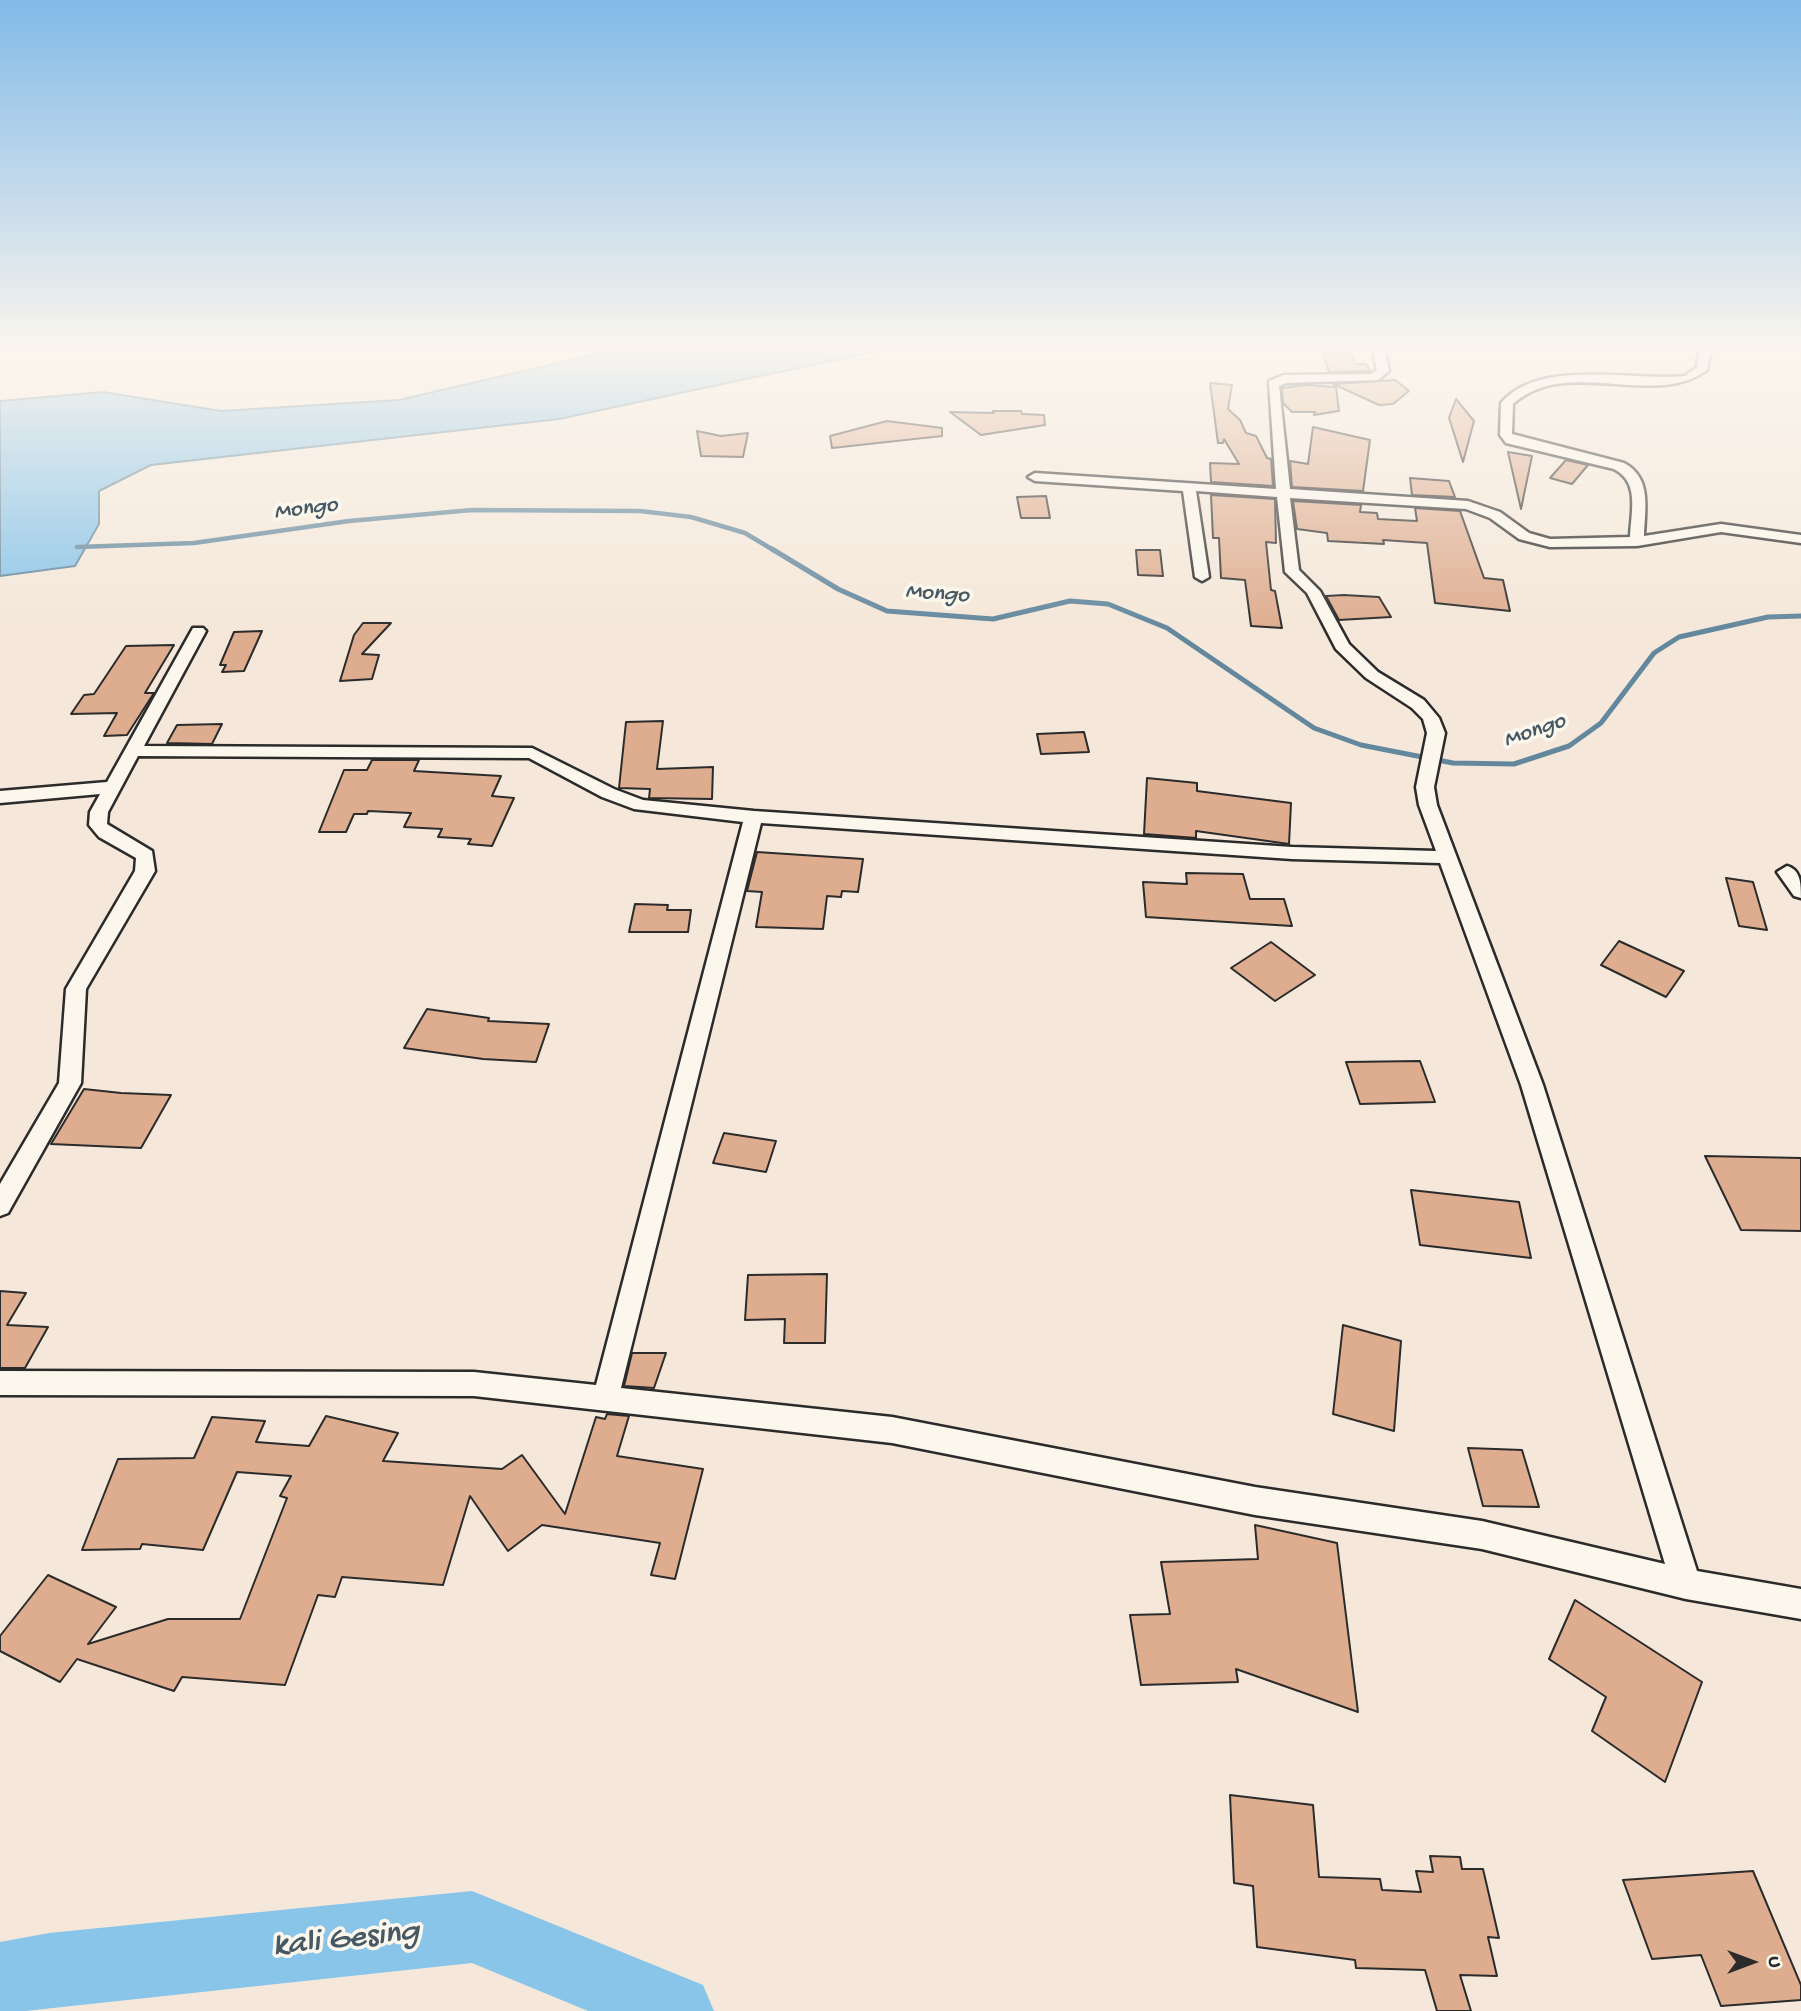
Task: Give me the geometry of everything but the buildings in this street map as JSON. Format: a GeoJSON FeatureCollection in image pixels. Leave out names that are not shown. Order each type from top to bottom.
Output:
{"type":"FeatureCollection","features":[{"type":"Feature","properties":{"kind":"street"},"geometry":{"type":"LineString","coordinates":[[1278,444],[1292,572],[1313,591],[1342,646],[1372,675],[1418,704],[1432,718],[1436,733],[1425,787],[1445,857],[1532,1085],[1686,1584]]}},
{"type":"Feature","properties":{"kind":"street"},"geometry":{"type":"LineString","coordinates":[[1523,444],[1619,466],[1632,473],[1639,489],[1637,542]]}},
{"type":"Feature","properties":{"kind":"street"},"geometry":{"type":"LineString","coordinates":[[1035,477],[1468,505],[1495,515],[1524,536],[1550,543],[1637,542],[1721,527],[1801,538]]}},
{"type":"Feature","properties":{"kind":"street"},"geometry":{"type":"LineString","coordinates":[[1189,487],[1202,577]]}},
{"type":"Feature","properties":{"kind":"street"},"geometry":{"type":"LineString","coordinates":[[0,1206],[70,1083],[76,989],[145,871],[147,858],[142,852],[106,833],[98,825],[99,812],[198,631]]}},
{"type":"Feature","properties":{"kind":"street"},"geometry":{"type":"LineString","coordinates":[[131,751],[532,753],[633,804],[754,817],[1292,853],[1445,857]]}},
{"type":"Feature","properties":{"kind":"street"},"geometry":{"type":"LineString","coordinates":[[0,797],[111,787]]}},
{"type":"Feature","properties":{"kind":"street"},"geometry":{"type":"LineString","coordinates":[[606,1396],[732,893],[754,817]]}},
{"type":"Feature","properties":{"kind":"street"},"geometry":{"type":"LineString","coordinates":[[1787,872],[1801,891]]}},
{"type":"Feature","properties":{"kind":"street"},"geometry":{"type":"LineString","coordinates":[[0,1383],[474,1384],[606,1396],[892,1430],[1255,1501],[1482,1535],[1686,1584],[1801,1604]]}},
{"type":"Feature","properties":{"kind":"water"},"geometry":{"type":"Polygon","coordinates":[[[0,444],[339,444],[151,465],[99,491],[99,524],[75,566],[0,576],[0,444]]]}},
{"type":"Feature","properties":{"kind":"waterway","name":"Mongo"},"geometry":{"type":"LineString","coordinates":[[77,547],[194,543],[349,521],[472,510],[640,511],[691,517],[745,533],[775,551]]}},
{"type":"Feature","properties":{"kind":"waterway","name":"Mongo"},"geometry":{"type":"LineString","coordinates":[[772,549],[838,589],[887,611],[993,619],[1070,601],[1108,604],[1167,628],[1314,728],[1361,745],[1453,763],[1514,764],[1569,746],[1601,723],[1654,653],[1679,637],[1768,617],[1801,616]]}},
{"type":"Feature","properties":{"kind":"waterway","name":"kali Gesing"},"geometry":{"type":"LineString","coordinates":[[0,1979],[49,1970],[472,1927],[677,2011]]}}]}
